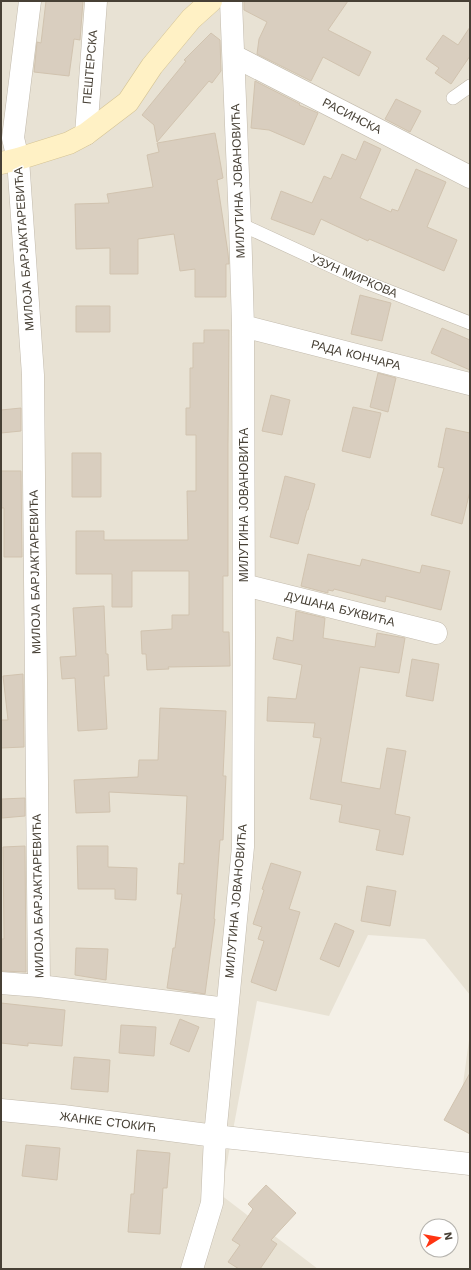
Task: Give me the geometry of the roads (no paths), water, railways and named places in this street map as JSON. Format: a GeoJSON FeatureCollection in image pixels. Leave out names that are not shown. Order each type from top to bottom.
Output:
{"type":"FeatureCollection","features":[{"type":"Feature","properties":{"kind":"street","name":"МИЛОЈА БАРЈАКТАРЕВИЋА"},"geometry":{"type":"LineString","coordinates":[[30,1],[9,161],[33,375],[39,986]]}},
{"type":"Feature","properties":{"kind":"street","name":"ПЕШТЕРСКА"},"geometry":{"type":"LineString","coordinates":[[86,134],[96,1]]}},
{"type":"Feature","properties":{"kind":"street"},"geometry":{"type":"LineString","coordinates":[[9,161],[69,143],[86,134],[128,102],[152,66],[191,19],[211,1]]}},
{"type":"Feature","properties":{"kind":"street","name":"МИЛУТИНА ЈОВАНОВИЋА"},"geometry":{"type":"LineString","coordinates":[[192,1269],[212,1203],[215,1136],[243,847],[243,326],[231,1]]}},
{"type":"Feature","properties":{"kind":"street","name":"РАСИНСКА"},"geometry":{"type":"LineString","coordinates":[[234,56],[470,177]]}},
{"type":"Feature","properties":{"kind":"street","name":"РАДА КОНЧАРА"},"geometry":{"type":"LineString","coordinates":[[243,326],[470,384]]}},
{"type":"Feature","properties":{"kind":"street","name":"ДУШАНА БУКВИЋА"},"geometry":{"type":"LineString","coordinates":[[244,585],[436,633]]}},
{"type":"Feature","properties":{"kind":"street"},"geometry":{"type":"LineString","coordinates":[[1,983],[39,986],[227,1009]]}},
{"type":"Feature","properties":{"kind":"street","name":"ЖАНКЕ СТОКИЋ"},"geometry":{"type":"LineString","coordinates":[[1,1110],[63,1116],[215,1136],[470,1164]]}},
{"type":"Feature","properties":{"kind":"lane"},"geometry":{"type":"LineString","coordinates":[[453,98],[470,86]]}},
{"type":"Feature","properties":{"kind":"lane","name":"УЗУН МИРКОВА"},"geometry":{"type":"LineString","coordinates":[[240,224],[368,283],[470,323]]}}]}
